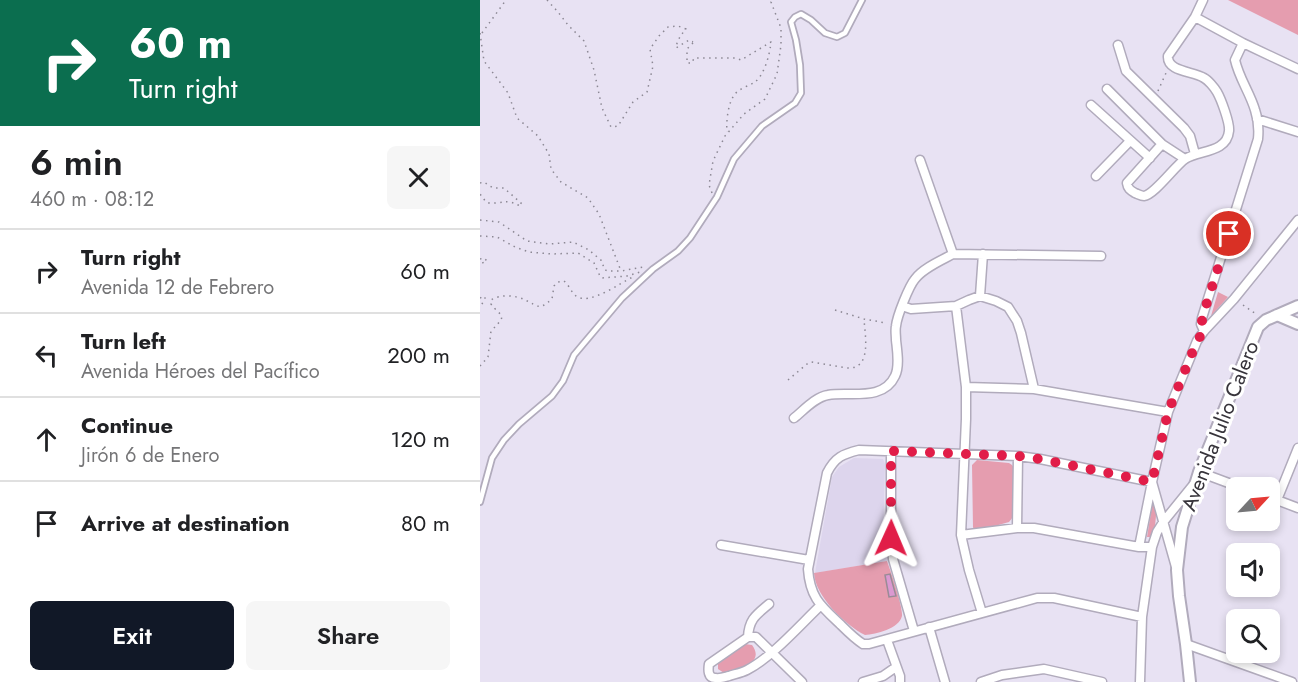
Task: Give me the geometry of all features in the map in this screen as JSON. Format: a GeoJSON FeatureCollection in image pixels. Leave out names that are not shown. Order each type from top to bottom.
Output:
{"type":"FeatureCollection","features":[{"type":"Feature","properties":{"kind":"street"},"geometry":{"type":"LineString","coordinates":[[1162,144],[1127,183],[1130,190],[1146,196],[1185,159],[1220,146],[1227,140],[1230,129],[1216,91],[1205,78],[1177,68],[1167,60],[1167,56],[1203,0]]}},
{"type":"Feature","properties":{"kind":"street"},"geometry":{"type":"LineString","coordinates":[[1194,17],[1298,69]]}},
{"type":"Feature","properties":{"kind":"street"},"geometry":{"type":"LineString","coordinates":[[1204,331],[1202,318],[1258,139],[1259,127],[1255,110],[1236,63],[1236,57],[1243,43]]}},
{"type":"Feature","properties":{"kind":"street"},"geometry":{"type":"LineString","coordinates":[[1118,45],[1126,71],[1187,131],[1195,154]]}},
{"type":"Feature","properties":{"kind":"street"},"geometry":{"type":"LineString","coordinates":[[1107,89],[1162,144],[1185,159]]}},
{"type":"Feature","properties":{"kind":"street"},"geometry":{"type":"LineString","coordinates":[[1091,105],[1150,158]]}},
{"type":"Feature","properties":{"kind":"street"},"geometry":{"type":"LineString","coordinates":[[1257,119],[1298,132]]}},
{"type":"Feature","properties":{"kind":"street"},"geometry":{"type":"LineString","coordinates":[[1096,176],[1130,141]]}},
{"type":"Feature","properties":{"kind":"street"},"geometry":{"type":"LineString","coordinates":[[920,160],[953,254]]}},
{"type":"Feature","properties":{"kind":"street"},"geometry":{"type":"LineString","coordinates":[[1139,547],[1168,412],[1197,341],[1298,220]]}},
{"type":"Feature","properties":{"kind":"street"},"geometry":{"type":"LineString","coordinates":[[794,418],[826,395],[871,393],[890,383],[896,375],[896,325],[905,297],[915,279],[934,264],[953,254],[1101,256]]}},
{"type":"Feature","properties":{"kind":"street"},"geometry":{"type":"LineString","coordinates":[[980,296],[983,254]]}},
{"type":"Feature","properties":{"kind":"street"},"geometry":{"type":"LineString","coordinates":[[902,306],[911,309],[956,306],[980,296],[1008,307],[1022,333],[1034,389]]}},
{"type":"Feature","properties":{"kind":"street"},"geometry":{"type":"LineString","coordinates":[[956,306],[966,387],[961,535],[982,613]]}},
{"type":"Feature","properties":{"kind":"street","name":"Avenida Julio Calero"},"geometry":{"type":"LineString","coordinates":[[1177,570],[1182,527],[1199,472],[1258,327],[1266,320],[1298,306]]}},
{"type":"Feature","properties":{"kind":"street"},"geometry":{"type":"LineString","coordinates":[[1277,315],[1298,324]]}},
{"type":"Feature","properties":{"kind":"street"},"geometry":{"type":"LineString","coordinates":[[966,387],[1034,389],[1168,412]]}},
{"type":"Feature","properties":{"kind":"street"},"geometry":{"type":"LineString","coordinates":[[1280,485],[1298,448]]}},
{"type":"Feature","properties":{"kind":"street"},"geometry":{"type":"LineString","coordinates":[[1142,617],[1054,598],[1037,598],[887,640],[864,644],[820,606],[811,590],[808,569],[827,473],[831,465],[844,454],[859,450],[1018,456],[1152,482]]}},
{"type":"Feature","properties":{"kind":"street"},"geometry":{"type":"LineString","coordinates":[[891,451],[892,549],[914,631]]}},
{"type":"Feature","properties":{"kind":"street"},"geometry":{"type":"LineString","coordinates":[[1017,528],[1018,456]]}},
{"type":"Feature","properties":{"kind":"street"},"geometry":{"type":"LineString","coordinates":[[1199,472],[1226,482]]}},
{"type":"Feature","properties":{"kind":"street","name":"Avenida Julio Calero"},"geometry":{"type":"LineString","coordinates":[[1152,482],[1177,570],[1190,682]]}},
{"type":"Feature","properties":{"kind":"street"},"geometry":{"type":"LineString","coordinates":[[1140,682],[1142,617],[1152,547],[1164,521],[1195,484]]}},
{"type":"Feature","properties":{"kind":"street"},"geometry":{"type":"LineString","coordinates":[[1280,502],[1298,508]]}},
{"type":"Feature","properties":{"kind":"street"},"geometry":{"type":"LineString","coordinates":[[961,535],[1035,528],[1139,547],[1152,547]]}},
{"type":"Feature","properties":{"kind":"street"},"geometry":{"type":"LineString","coordinates":[[721,545],[809,560]]}},
{"type":"Feature","properties":{"kind":"street"},"geometry":{"type":"LineString","coordinates":[[748,637],[752,620],[769,604]]}},
{"type":"Feature","properties":{"kind":"street"},"geometry":{"type":"LineString","coordinates":[[801,682],[771,653],[756,637],[748,637],[708,667],[711,677],[714,678],[748,670],[771,653],[820,606]]}},
{"type":"Feature","properties":{"kind":"street"},"geometry":{"type":"LineString","coordinates":[[929,627],[945,682]]}},
{"type":"Feature","properties":{"kind":"street"},"geometry":{"type":"LineString","coordinates":[[887,640],[900,682]]}},
{"type":"Feature","properties":{"kind":"street"},"geometry":{"type":"LineString","coordinates":[[1186,644],[1294,682],[1298,676]]}},
{"type":"Feature","properties":{"kind":"street"},"geometry":{"type":"LineString","coordinates":[[863,682],[884,676],[896,667]]}},
{"type":"Feature","properties":{"kind":"street"},"geometry":{"type":"LineString","coordinates":[[981,682],[1002,675],[1044,669],[1074,679],[1101,682]]}},
{"type":"Feature","properties":{"kind":"lane"},"geometry":{"type":"LineString","coordinates":[[480,502],[492,458],[504,440],[552,396],[563,381],[574,355],[622,297],[653,269],[678,251],[690,238],[714,200],[734,159],[762,126],[795,103],[801,93],[800,65],[791,22],[801,14],[825,33],[837,37],[845,33],[862,0]]}},
{"type":"Feature","properties":{"kind":"path"},"geometry":{"type":"LineString","coordinates":[[506,0],[480,34],[484,61],[508,93],[517,118],[538,136],[549,154],[551,169],[561,182],[588,198],[599,214],[621,271]]}},
{"type":"Feature","properties":{"kind":"path"},"geometry":{"type":"LineString","coordinates":[[546,0],[585,41],[602,108],[611,127],[618,126],[633,102],[646,93],[653,66],[650,49],[668,27],[678,26],[686,29],[681,34],[676,48],[689,40],[693,42],[687,49],[687,63],[692,63],[694,58],[741,60],[771,42],[767,63],[757,81],[744,87],[733,96],[726,122],[728,133]]}},
{"type":"Feature","properties":{"kind":"path"},"geometry":{"type":"LineString","coordinates":[[714,200],[709,185],[713,162],[724,136],[744,114],[765,99],[777,74],[781,28],[771,2],[774,0]]}},
{"type":"Feature","properties":{"kind":"path"},"geometry":{"type":"LineString","coordinates":[[1154,99],[1170,64]]}},
{"type":"Feature","properties":{"kind":"path"},"geometry":{"type":"LineString","coordinates":[[480,183],[484,182],[493,188],[504,188],[522,204],[520,206],[514,202],[504,201],[489,203],[480,194]]}},
{"type":"Feature","properties":{"kind":"path"},"geometry":{"type":"LineString","coordinates":[[480,220],[499,222],[527,241],[549,244],[573,242],[589,250],[602,261],[607,271],[644,267],[653,269]]}},
{"type":"Feature","properties":{"kind":"path"},"geometry":{"type":"LineString","coordinates":[[480,236],[497,237],[529,252],[578,253],[594,263],[602,278],[627,276],[653,269]]}},
{"type":"Feature","properties":{"kind":"path"},"geometry":{"type":"LineString","coordinates":[[480,259],[484,258],[487,261],[480,264]]}},
{"type":"Feature","properties":{"kind":"path"},"geometry":{"type":"LineString","coordinates":[[480,366],[488,357],[491,331],[501,319],[500,312],[490,304],[495,297],[513,297],[525,299],[533,305],[544,305],[552,299],[555,285],[564,281],[580,298],[596,297],[653,269]]}},
{"type":"Feature","properties":{"kind":"path"},"geometry":{"type":"LineString","coordinates":[[480,298],[484,296],[486,298],[480,308]]}},
{"type":"Feature","properties":{"kind":"path"},"geometry":{"type":"LineString","coordinates":[[1238,301],[1258,316]]}},
{"type":"Feature","properties":{"kind":"path"},"geometry":{"type":"LineString","coordinates":[[835,310],[864,320],[896,325]]}},
{"type":"Feature","properties":{"kind":"path"},"geometry":{"type":"LineString","coordinates":[[788,380],[812,362],[848,368],[858,365],[863,361],[866,350],[864,320]]}},
{"type":"Feature","properties":{"kind":"shaded area"},"geometry":{"type":"Polygon","coordinates":[[[1228,0],[1298,0],[1298,35],[1228,0]]]}},
{"type":"Feature","properties":{"kind":"shaded area"},"geometry":{"type":"Polygon","coordinates":[[[1218,292],[1228,297],[1211,316],[1218,292]]]}},
{"type":"Feature","properties":{"kind":"shaded area"},"geometry":{"type":"Polygon","coordinates":[[[854,458],[883,459],[885,464],[883,536],[887,561],[815,573],[832,477],[839,467],[854,458]]]}},
{"type":"Feature","properties":{"kind":"shaded area"},"geometry":{"type":"Polygon","coordinates":[[[977,460],[1009,463],[1014,468],[1013,517],[1009,522],[977,531],[973,527],[972,465],[977,460]]]}},
{"type":"Feature","properties":{"kind":"shaded area"},"geometry":{"type":"Polygon","coordinates":[[[1153,500],[1157,505],[1154,537],[1147,537],[1153,500]]]}},
{"type":"Feature","properties":{"kind":"shaded area"},"geometry":{"type":"Polygon","coordinates":[[[887,561],[899,598],[902,616],[900,621],[892,627],[865,635],[832,609],[820,591],[814,573],[887,561]]]}},
{"type":"Feature","properties":{"kind":"shaded area"},"geometry":{"type":"Polygon","coordinates":[[[745,644],[752,645],[755,651],[753,661],[724,673],[718,669],[718,664],[745,644]]]}},
{"type":"Feature","properties":{"kind":"building"},"geometry":{"type":"Polygon","coordinates":[[[890,574],[896,596],[889,597],[885,575],[890,574]]]}},
{"type":"Feature","properties":{"kind":"route"},"geometry":{"type":"LineString","coordinates":[[891,538],[891,451],[1018,456],[1152,482],[1168,412],[1197,341],[1204,331],[1201,324],[1202,318],[1229,234]]}}]}
